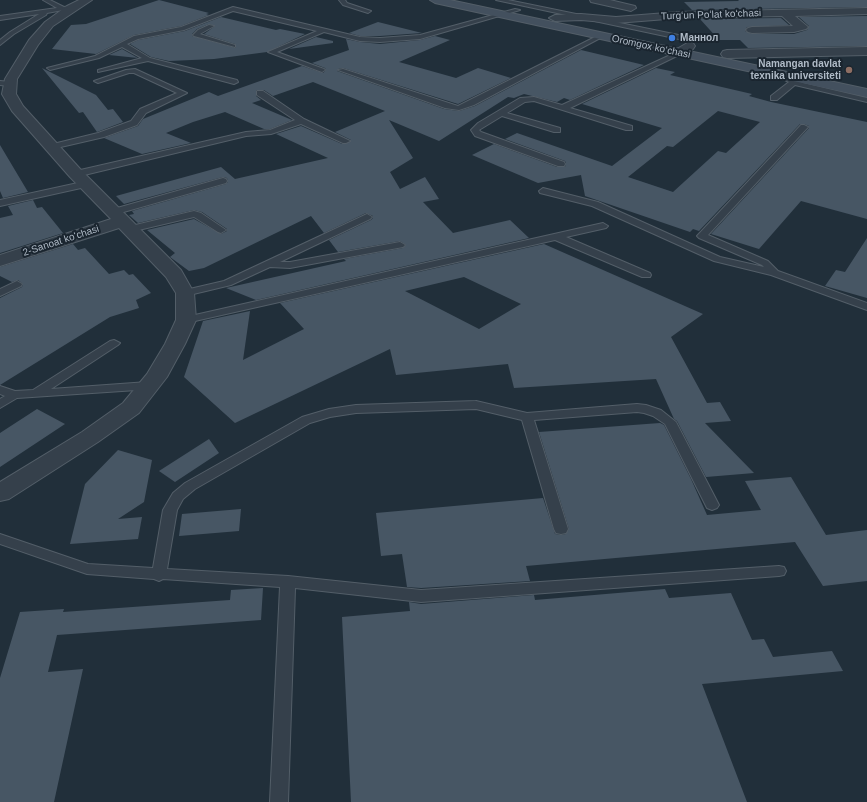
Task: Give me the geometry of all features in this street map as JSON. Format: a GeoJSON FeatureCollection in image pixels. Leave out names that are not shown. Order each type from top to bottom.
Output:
{"type":"FeatureCollection","features":[{"type":"Feature","properties":{"kind":"main road","name":"Oromgox ko‘chasi"},"geometry":{"type":"LineString","coordinates":[[435,0],[601,36],[687,46],[867,84]]}},
{"type":"Feature","properties":{"kind":"main road","name":"Oromgox ko‘chasi"},"geometry":{"type":"LineString","coordinates":[[467,0],[649,35],[774,73],[867,93]]}},
{"type":"Feature","properties":{"kind":"street"},"geometry":{"type":"LineString","coordinates":[[595,0],[632,4]]}},
{"type":"Feature","properties":{"kind":"street"},"geometry":{"type":"LineString","coordinates":[[616,20],[632,4]]}},
{"type":"Feature","properties":{"kind":"street"},"geometry":{"type":"LineString","coordinates":[[0,494],[90,437],[131,408],[156,377],[175,344],[186,320],[186,293],[174,274],[81,179],[17,108],[5,84],[11,79],[22,59],[49,24],[74,6]]}},
{"type":"Feature","properties":{"kind":"street","name":"Turgʻun Poʻlat koʻchasi"},"geometry":{"type":"LineString","coordinates":[[556,18],[581,17],[616,20],[679,15],[867,11]]}},
{"type":"Feature","properties":{"kind":"street"},"geometry":{"type":"LineString","coordinates":[[752,30],[801,29],[802,27],[785,13]]}},
{"type":"Feature","properties":{"kind":"street"},"geometry":{"type":"LineString","coordinates":[[798,24],[824,23]]}},
{"type":"Feature","properties":{"kind":"street"},"geometry":{"type":"LineString","coordinates":[[727,54],[867,51]]}},
{"type":"Feature","properties":{"kind":"street","name":"2-Sanoat koʻchasi"},"geometry":{"type":"LineString","coordinates":[[0,261],[122,220]]}},
{"type":"Feature","properties":{"kind":"lane"},"geometry":{"type":"LineString","coordinates":[[46,0],[74,6]]}},
{"type":"Feature","properties":{"kind":"lane"},"geometry":{"type":"LineString","coordinates":[[342,0],[344,4],[368,11]]}},
{"type":"Feature","properties":{"kind":"lane"},"geometry":{"type":"LineString","coordinates":[[499,0],[581,17],[649,35]]}},
{"type":"Feature","properties":{"kind":"lane"},"geometry":{"type":"LineString","coordinates":[[0,18],[74,6]]}},
{"type":"Feature","properties":{"kind":"lane"},"geometry":{"type":"LineString","coordinates":[[50,68],[97,57],[136,37],[182,29],[233,9],[360,39],[402,39],[433,34],[517,10]]}},
{"type":"Feature","properties":{"kind":"lane"},"geometry":{"type":"LineString","coordinates":[[0,43],[12,33],[50,11]]}},
{"type":"Feature","properties":{"kind":"lane"},"geometry":{"type":"LineString","coordinates":[[234,18],[248,12]]}},
{"type":"Feature","properties":{"kind":"lane"},"geometry":{"type":"LineString","coordinates":[[220,23],[200,31],[196,35],[233,46]]}},
{"type":"Feature","properties":{"kind":"lane"},"geometry":{"type":"LineString","coordinates":[[322,70],[271,52],[324,30]]}},
{"type":"Feature","properties":{"kind":"lane"},"geometry":{"type":"LineString","coordinates":[[341,70],[448,106],[459,108],[601,36]]}},
{"type":"Feature","properties":{"kind":"lane"},"geometry":{"type":"LineString","coordinates":[[122,44],[148,59],[234,82]]}},
{"type":"Feature","properties":{"kind":"lane"},"geometry":{"type":"LineString","coordinates":[[562,108],[687,46]]}},
{"type":"Feature","properties":{"kind":"lane"},"geometry":{"type":"LineString","coordinates":[[100,72],[148,59]]}},
{"type":"Feature","properties":{"kind":"lane"},"geometry":{"type":"LineString","coordinates":[[52,147],[101,135],[134,123],[143,111],[183,93],[135,71],[128,71],[98,81]]}},
{"type":"Feature","properties":{"kind":"lane"},"geometry":{"type":"LineString","coordinates":[[774,73],[794,82],[867,100]]}},
{"type":"Feature","properties":{"kind":"lane"},"geometry":{"type":"LineString","coordinates":[[774,98],[794,82]]}},
{"type":"Feature","properties":{"kind":"lane"},"geometry":{"type":"LineString","coordinates":[[260,93],[301,121],[346,141]]}},
{"type":"Feature","properties":{"kind":"lane"},"geometry":{"type":"LineString","coordinates":[[561,164],[478,134],[476,130],[501,113],[523,100],[528,99],[629,128]]}},
{"type":"Feature","properties":{"kind":"lane"},"geometry":{"type":"LineString","coordinates":[[501,113],[557,130]]}},
{"type":"Feature","properties":{"kind":"lane"},"geometry":{"type":"LineString","coordinates":[[0,203],[81,179],[246,134],[271,132],[301,121]]}},
{"type":"Feature","properties":{"kind":"lane"},"geometry":{"type":"LineString","coordinates":[[774,273],[765,263],[702,236],[804,127]]}},
{"type":"Feature","properties":{"kind":"lane"},"geometry":{"type":"LineString","coordinates":[[122,220],[223,180]]}},
{"type":"Feature","properties":{"kind":"lane"},"geometry":{"type":"LineString","coordinates":[[542,191],[595,204],[717,259],[774,273],[867,307]]}},
{"type":"Feature","properties":{"kind":"lane"},"geometry":{"type":"LineString","coordinates":[[122,220],[194,214],[221,230]]}},
{"type":"Feature","properties":{"kind":"lane"},"geometry":{"type":"LineString","coordinates":[[186,293],[227,283],[367,217]]}},
{"type":"Feature","properties":{"kind":"lane"},"geometry":{"type":"LineString","coordinates":[[186,320],[557,238],[603,226]]}},
{"type":"Feature","properties":{"kind":"lane"},"geometry":{"type":"LineString","coordinates":[[557,238],[646,275]]}},
{"type":"Feature","properties":{"kind":"lane"},"geometry":{"type":"LineString","coordinates":[[270,264],[290,265],[400,245]]}},
{"type":"Feature","properties":{"kind":"lane"},"geometry":{"type":"LineString","coordinates":[[0,293],[17,284]]}},
{"type":"Feature","properties":{"kind":"lane"},"geometry":{"type":"LineString","coordinates":[[36,394],[114,342]]}},
{"type":"Feature","properties":{"kind":"lane"},"geometry":{"type":"LineString","coordinates":[[0,390],[14,395],[148,386]]}},
{"type":"Feature","properties":{"kind":"lane"},"geometry":{"type":"LineString","coordinates":[[0,404],[14,395]]}},
{"type":"Feature","properties":{"kind":"lane"},"geometry":{"type":"LineString","coordinates":[[160,574],[170,510],[178,496],[190,486],[306,420],[330,413],[356,409],[476,405],[527,417],[636,408],[646,409],[657,413],[670,422],[712,505]]}},
{"type":"Feature","properties":{"kind":"lane"},"geometry":{"type":"LineString","coordinates":[[527,417],[561,529]]}},
{"type":"Feature","properties":{"kind":"lane"},"geometry":{"type":"LineString","coordinates":[[0,539],[87,569],[288,582],[421,596],[779,571]]}},
{"type":"Feature","properties":{"kind":"lane"},"geometry":{"type":"LineString","coordinates":[[279,802],[288,582]]}},
{"type":"Feature","properties":{"kind":"building"},"geometry":{"type":"Polygon","coordinates":[[[159,0],[209,13],[206,14],[209,15],[181,26],[134,35],[96,54],[52,49],[71,25],[86,24],[159,0]]]}},
{"type":"Feature","properties":{"kind":"building"},"geometry":{"type":"Polygon","coordinates":[[[738,0],[867,0],[867,7],[692,10],[684,2],[739,1],[738,0]]]}},
{"type":"Feature","properties":{"kind":"building"},"geometry":{"type":"Polygon","coordinates":[[[867,16],[867,46],[748,48],[740,40],[719,40],[700,19],[781,18],[789,25],[747,27],[745,31],[752,34],[794,34],[807,30],[809,26],[799,17],[867,16]]]}},
{"type":"Feature","properties":{"kind":"building"},"geometry":{"type":"Polygon","coordinates":[[[221,17],[276,30],[280,29],[305,34],[267,52],[214,59],[169,61],[151,57],[130,44],[138,40],[185,31],[221,17]],[[209,24],[197,29],[192,36],[236,48],[235,44],[204,34],[215,26],[209,24]]]}},
{"type":"Feature","properties":{"kind":"building"},"geometry":{"type":"Polygon","coordinates":[[[378,22],[422,33],[360,36],[349,33],[378,22]]]}},
{"type":"Feature","properties":{"kind":"building"},"geometry":{"type":"Polygon","coordinates":[[[435,36],[450,40],[399,62],[456,78],[478,68],[511,78],[458,104],[343,68],[338,69],[337,71],[444,109],[459,111],[475,106],[581,50],[644,65],[570,100],[564,98],[557,102],[524,94],[514,98],[508,97],[439,141],[389,120],[413,158],[390,172],[400,189],[425,177],[439,199],[423,202],[453,233],[510,220],[529,238],[256,300],[226,288],[346,261],[344,259],[403,248],[406,245],[400,241],[338,252],[329,240],[371,220],[373,216],[366,213],[324,233],[311,216],[204,268],[189,271],[170,257],[175,253],[147,230],[194,219],[221,234],[227,231],[227,229],[202,212],[194,210],[138,223],[129,215],[134,214],[132,211],[226,184],[228,182],[227,178],[223,177],[124,204],[116,196],[221,167],[235,179],[328,158],[276,134],[301,126],[342,144],[346,144],[351,140],[335,132],[385,111],[313,82],[273,96],[264,90],[256,90],[256,96],[261,100],[252,103],[292,120],[270,129],[264,129],[225,112],[193,122],[166,133],[191,143],[142,154],[104,138],[138,126],[143,119],[209,92],[218,96],[302,66],[323,73],[326,70],[325,68],[312,63],[349,50],[346,39],[380,44],[420,40],[435,36]]]}},
{"type":"Feature","properties":{"kind":"building"},"geometry":{"type":"Polygon","coordinates":[[[316,37],[333,41],[333,43],[289,49],[316,37]]]}},
{"type":"Feature","properties":{"kind":"building"},"geometry":{"type":"Polygon","coordinates":[[[122,49],[138,58],[109,55],[122,49]]]}},
{"type":"Feature","properties":{"kind":"building"},"geometry":{"type":"Polygon","coordinates":[[[42,68],[96,95],[108,110],[113,109],[123,122],[97,132],[83,112],[79,113],[42,68]]]}},
{"type":"Feature","properties":{"kind":"building"},"geometry":{"type":"Polygon","coordinates":[[[656,68],[675,72],[670,75],[752,94],[749,96],[771,102],[867,122],[867,219],[801,201],[759,249],[711,234],[809,128],[809,126],[804,124],[800,124],[699,231],[693,229],[690,232],[585,196],[581,175],[538,183],[472,155],[494,144],[557,167],[565,167],[565,161],[505,139],[517,133],[612,166],[662,128],[582,104],[656,68]],[[718,111],[673,147],[667,146],[628,177],[673,192],[718,151],[726,153],[760,122],[718,111]]]}},
{"type":"Feature","properties":{"kind":"building"},"geometry":{"type":"Polygon","coordinates":[[[0,145],[28,192],[3,198],[0,191],[0,145]]]}},
{"type":"Feature","properties":{"kind":"building"},"geometry":{"type":"Polygon","coordinates":[[[33,200],[37,208],[42,207],[63,233],[0,253],[0,218],[13,215],[8,206],[33,200]]]}},
{"type":"Feature","properties":{"kind":"building"},"geometry":{"type":"Polygon","coordinates":[[[867,238],[867,298],[825,286],[836,270],[845,272],[867,238]]]}},
{"type":"Feature","properties":{"kind":"building"},"geometry":{"type":"Polygon","coordinates":[[[73,244],[78,250],[85,248],[109,274],[124,270],[129,275],[133,274],[151,293],[136,300],[139,308],[110,317],[0,385],[0,298],[22,287],[23,284],[18,280],[12,282],[0,276],[0,267],[73,244]]]}},
{"type":"Feature","properties":{"kind":"building"},"geometry":{"type":"Polygon","coordinates":[[[544,244],[703,314],[671,337],[707,403],[720,402],[731,421],[705,423],[754,473],[706,477],[677,421],[674,419],[656,379],[514,388],[508,364],[396,375],[390,349],[235,423],[184,377],[203,321],[250,311],[243,360],[304,329],[280,303],[544,244]],[[464,277],[405,291],[479,329],[521,304],[464,277]]]}},
{"type":"Feature","properties":{"kind":"building"},"geometry":{"type":"Polygon","coordinates":[[[37,409],[65,424],[0,467],[0,433],[37,409]]]}},
{"type":"Feature","properties":{"kind":"building"},"geometry":{"type":"Polygon","coordinates":[[[660,423],[664,425],[707,515],[761,510],[745,481],[791,477],[826,535],[867,530],[867,581],[823,586],[795,542],[526,566],[530,581],[421,588],[407,587],[402,554],[381,556],[376,513],[543,498],[555,534],[566,534],[569,529],[539,432],[660,423]]]}},
{"type":"Feature","properties":{"kind":"building"},"geometry":{"type":"Polygon","coordinates":[[[209,439],[219,453],[175,482],[159,471],[209,439]]]}},
{"type":"Feature","properties":{"kind":"building"},"geometry":{"type":"Polygon","coordinates":[[[118,450],[152,460],[144,502],[118,519],[142,517],[138,539],[70,544],[85,484],[118,450]]]}},
{"type":"Feature","properties":{"kind":"building"},"geometry":{"type":"Polygon","coordinates":[[[241,509],[239,531],[179,536],[182,514],[241,509]]]}},
{"type":"Feature","properties":{"kind":"building"},"geometry":{"type":"Polygon","coordinates":[[[263,588],[261,620],[57,635],[48,672],[83,669],[54,802],[0,802],[0,678],[20,612],[64,609],[63,612],[230,600],[231,590],[263,588]]]}},
{"type":"Feature","properties":{"kind":"building"},"geometry":{"type":"Polygon","coordinates":[[[665,589],[669,598],[731,593],[752,640],[764,639],[773,657],[832,651],[843,671],[702,684],[747,802],[351,802],[342,617],[410,611],[409,602],[421,604],[534,595],[535,600],[665,589]]]}},
{"type":"Feature","properties":{"kind":"place","name":"Маннол"},"geometry":{"type":"Point","coordinates":[672,38]}},
{"type":"Feature","properties":{"kind":"place","name":"Namangan davlat texnika universiteti"},"geometry":{"type":"Point","coordinates":[849,70]}}]}
